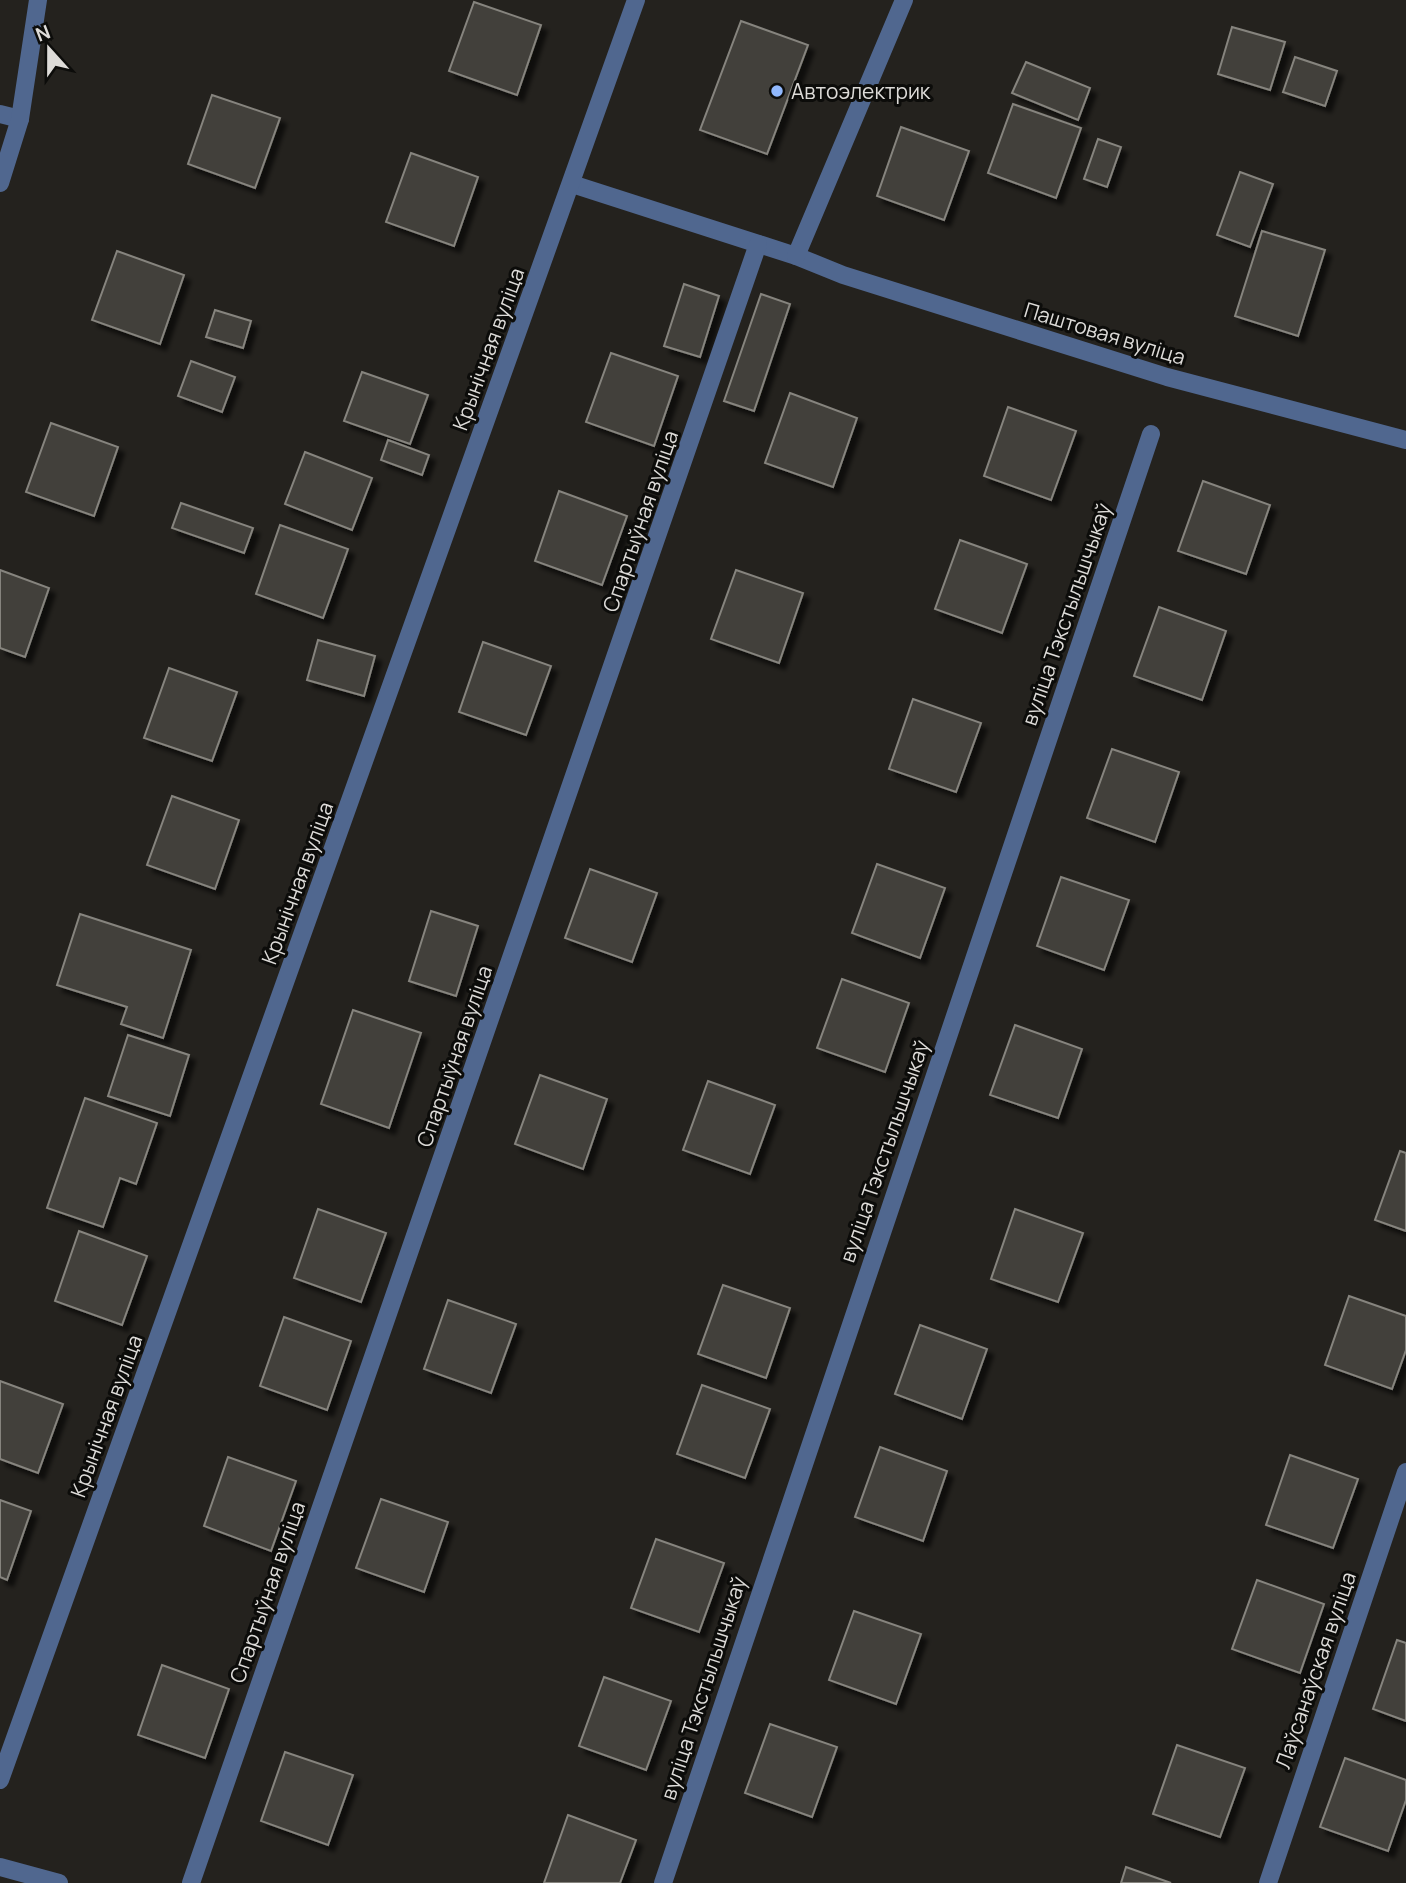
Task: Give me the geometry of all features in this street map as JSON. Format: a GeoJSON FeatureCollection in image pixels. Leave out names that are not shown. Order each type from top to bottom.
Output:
{"type":"FeatureCollection","features":[{"type":"Feature","properties":{"kind":"street"},"geometry":{"type":"LineString","coordinates":[[0,183],[20,119],[38,0]]}},
{"type":"Feature","properties":{"kind":"street","name":"Крынічная вуліца"},"geometry":{"type":"LineString","coordinates":[[0,1780],[636,0]]}},
{"type":"Feature","properties":{"kind":"street"},"geometry":{"type":"LineString","coordinates":[[796,256],[904,0]]}},
{"type":"Feature","properties":{"kind":"street"},"geometry":{"type":"LineString","coordinates":[[0,114],[20,119]]}},
{"type":"Feature","properties":{"kind":"street","name":"Паштовая вуліца"},"geometry":{"type":"LineString","coordinates":[[572,184],[796,256],[843,275],[1167,377],[1406,440]]}},
{"type":"Feature","properties":{"kind":"street","name":"Спартыўная вуліца"},"geometry":{"type":"LineString","coordinates":[[191,1883],[758,244]]}},
{"type":"Feature","properties":{"kind":"street","name":"вуліца Тэкстыльшчыкаў"},"geometry":{"type":"LineString","coordinates":[[663,1883],[802,1463],[1151,434]]}},
{"type":"Feature","properties":{"kind":"street","name":"Лаўсанаўская вуліца"},"geometry":{"type":"LineString","coordinates":[[1268,1883],[1406,1472]]}},
{"type":"Feature","properties":{"kind":"street"},"geometry":{"type":"LineString","coordinates":[[0,1867],[59,1883]]}},
{"type":"Feature","properties":{"kind":"building"},"geometry":{"type":"Polygon","coordinates":[[[474,2],[541,25],[517,95],[449,71],[474,2]]]}},
{"type":"Feature","properties":{"kind":"building"},"geometry":{"type":"Polygon","coordinates":[[[741,21],[808,45],[767,154],[700,130],[741,21]]]}},
{"type":"Feature","properties":{"kind":"building"},"geometry":{"type":"Polygon","coordinates":[[[1232,27],[1285,42],[1270,90],[1218,74],[1232,27]]]}},
{"type":"Feature","properties":{"kind":"building"},"geometry":{"type":"Polygon","coordinates":[[[1295,57],[1337,71],[1325,106],[1283,92],[1295,57]]]}},
{"type":"Feature","properties":{"kind":"building"},"geometry":{"type":"Polygon","coordinates":[[[1026,62],[1090,88],[1078,120],[1012,93],[1026,62]]]}},
{"type":"Feature","properties":{"kind":"building"},"geometry":{"type":"Polygon","coordinates":[[[212,95],[280,118],[255,188],[188,164],[212,95]]]}},
{"type":"Feature","properties":{"kind":"building"},"geometry":{"type":"Polygon","coordinates":[[[1013,104],[1081,128],[1056,198],[988,173],[1013,104]]]}},
{"type":"Feature","properties":{"kind":"building"},"geometry":{"type":"Polygon","coordinates":[[[901,127],[969,151],[944,220],[877,196],[901,127]]]}},
{"type":"Feature","properties":{"kind":"building"},"geometry":{"type":"Polygon","coordinates":[[[1098,139],[1121,147],[1107,187],[1084,179],[1098,139]]]}},
{"type":"Feature","properties":{"kind":"building"},"geometry":{"type":"Polygon","coordinates":[[[411,153],[478,177],[454,246],[386,222],[411,153]]]}},
{"type":"Feature","properties":{"kind":"building"},"geometry":{"type":"Polygon","coordinates":[[[1240,172],[1273,184],[1250,247],[1217,235],[1240,172]]]}},
{"type":"Feature","properties":{"kind":"building"},"geometry":{"type":"Polygon","coordinates":[[[1262,231],[1325,250],[1298,336],[1235,316],[1262,231]]]}},
{"type":"Feature","properties":{"kind":"building"},"geometry":{"type":"Polygon","coordinates":[[[117,251],[184,275],[160,344],[92,320],[117,251]]]}},
{"type":"Feature","properties":{"kind":"building"},"geometry":{"type":"Polygon","coordinates":[[[684,284],[719,296],[700,357],[664,346],[684,284]]]}},
{"type":"Feature","properties":{"kind":"building"},"geometry":{"type":"Polygon","coordinates":[[[761,294],[790,304],[754,411],[724,401],[761,294]]]}},
{"type":"Feature","properties":{"kind":"building"},"geometry":{"type":"Polygon","coordinates":[[[215,310],[251,321],[243,348],[206,337],[215,310]]]}},
{"type":"Feature","properties":{"kind":"building"},"geometry":{"type":"Polygon","coordinates":[[[611,353],[678,376],[654,446],[586,422],[611,353]]]}},
{"type":"Feature","properties":{"kind":"building"},"geometry":{"type":"Polygon","coordinates":[[[191,361],[235,377],[222,412],[178,396],[191,361]]]}},
{"type":"Feature","properties":{"kind":"building"},"geometry":{"type":"Polygon","coordinates":[[[362,372],[428,395],[410,444],[344,421],[362,372]]]}},
{"type":"Feature","properties":{"kind":"building"},"geometry":{"type":"Polygon","coordinates":[[[790,393],[857,418],[833,487],[765,463],[790,393]]]}},
{"type":"Feature","properties":{"kind":"building"},"geometry":{"type":"Polygon","coordinates":[[[1008,407],[1076,431],[1051,500],[984,476],[1008,407]]]}},
{"type":"Feature","properties":{"kind":"building"},"geometry":{"type":"Polygon","coordinates":[[[51,423],[118,447],[94,516],[26,492],[51,423]]]}},
{"type":"Feature","properties":{"kind":"building"},"geometry":{"type":"Polygon","coordinates":[[[388,440],[429,455],[422,475],[381,460],[388,440]]]}},
{"type":"Feature","properties":{"kind":"building"},"geometry":{"type":"Polygon","coordinates":[[[305,452],[372,478],[352,530],[285,504],[305,452]]]}},
{"type":"Feature","properties":{"kind":"building"},"geometry":{"type":"Polygon","coordinates":[[[1203,481],[1270,505],[1246,574],[1178,551],[1203,481]]]}},
{"type":"Feature","properties":{"kind":"building"},"geometry":{"type":"Polygon","coordinates":[[[559,491],[627,516],[602,585],[535,561],[559,491]]]}},
{"type":"Feature","properties":{"kind":"building"},"geometry":{"type":"Polygon","coordinates":[[[181,503],[253,528],[244,553],[172,528],[181,503]]]}},
{"type":"Feature","properties":{"kind":"building"},"geometry":{"type":"Polygon","coordinates":[[[280,525],[348,549],[323,618],[256,594],[280,525]]]}},
{"type":"Feature","properties":{"kind":"building"},"geometry":{"type":"Polygon","coordinates":[[[960,540],[1027,564],[1002,633],[935,609],[960,540]]]}},
{"type":"Feature","properties":{"kind":"building"},"geometry":{"type":"Polygon","coordinates":[[[0,570],[49,588],[25,657],[0,648],[0,570]]]}},
{"type":"Feature","properties":{"kind":"building"},"geometry":{"type":"Polygon","coordinates":[[[736,570],[803,593],[779,663],[711,639],[736,570]]]}},
{"type":"Feature","properties":{"kind":"building"},"geometry":{"type":"Polygon","coordinates":[[[1159,607],[1226,631],[1202,700],[1134,676],[1159,607]]]}},
{"type":"Feature","properties":{"kind":"building"},"geometry":{"type":"Polygon","coordinates":[[[318,640],[375,656],[364,696],[307,680],[318,640]]]}},
{"type":"Feature","properties":{"kind":"building"},"geometry":{"type":"Polygon","coordinates":[[[483,642],[551,666],[526,735],[459,712],[483,642]]]}},
{"type":"Feature","properties":{"kind":"building"},"geometry":{"type":"Polygon","coordinates":[[[169,668],[237,692],[212,761],[144,738],[169,668]]]}},
{"type":"Feature","properties":{"kind":"building"},"geometry":{"type":"Polygon","coordinates":[[[913,699],[981,723],[956,792],[889,769],[913,699]]]}},
{"type":"Feature","properties":{"kind":"building"},"geometry":{"type":"Polygon","coordinates":[[[1112,749],[1179,772],[1155,842],[1087,818],[1112,749]]]}},
{"type":"Feature","properties":{"kind":"building"},"geometry":{"type":"Polygon","coordinates":[[[172,796],[239,820],[215,889],[147,865],[172,796]]]}},
{"type":"Feature","properties":{"kind":"building"},"geometry":{"type":"Polygon","coordinates":[[[877,864],[945,888],[920,958],[852,933],[877,864]]]}},
{"type":"Feature","properties":{"kind":"building"},"geometry":{"type":"Polygon","coordinates":[[[590,869],[657,893],[632,962],[565,938],[590,869]]]}},
{"type":"Feature","properties":{"kind":"building"},"geometry":{"type":"Polygon","coordinates":[[[1061,877],[1129,900],[1104,970],[1037,946],[1061,877]]]}},
{"type":"Feature","properties":{"kind":"building"},"geometry":{"type":"Polygon","coordinates":[[[431,911],[478,926],[456,996],[409,981],[431,911]]]}},
{"type":"Feature","properties":{"kind":"building"},"geometry":{"type":"Polygon","coordinates":[[[80,914],[191,950],[163,1038],[121,1024],[127,1007],[57,985],[80,914]]]}},
{"type":"Feature","properties":{"kind":"building"},"geometry":{"type":"Polygon","coordinates":[[[842,979],[909,1003],[885,1072],[817,1048],[842,979]]]}},
{"type":"Feature","properties":{"kind":"building"},"geometry":{"type":"Polygon","coordinates":[[[353,1010],[421,1033],[389,1128],[321,1104],[353,1010]]]}},
{"type":"Feature","properties":{"kind":"building"},"geometry":{"type":"Polygon","coordinates":[[[1015,1025],[1082,1049],[1058,1118],[990,1095],[1015,1025]]]}},
{"type":"Feature","properties":{"kind":"building"},"geometry":{"type":"Polygon","coordinates":[[[128,1035],[189,1055],[170,1116],[108,1096],[128,1035]]]}},
{"type":"Feature","properties":{"kind":"building"},"geometry":{"type":"Polygon","coordinates":[[[540,1075],[607,1099],[583,1169],[515,1144],[540,1075]]]}},
{"type":"Feature","properties":{"kind":"building"},"geometry":{"type":"Polygon","coordinates":[[[708,1081],[775,1105],[750,1174],[683,1150],[708,1081]]]}},
{"type":"Feature","properties":{"kind":"building"},"geometry":{"type":"Polygon","coordinates":[[[85,1098],[157,1123],[136,1184],[120,1178],[103,1227],[47,1208],[85,1098]]]}},
{"type":"Feature","properties":{"kind":"building"},"geometry":{"type":"Polygon","coordinates":[[[1400,1151],[1406,1153],[1406,1231],[1375,1220],[1400,1151]]]}},
{"type":"Feature","properties":{"kind":"building"},"geometry":{"type":"Polygon","coordinates":[[[318,1209],[386,1233],[361,1302],[294,1278],[318,1209]]]}},
{"type":"Feature","properties":{"kind":"building"},"geometry":{"type":"Polygon","coordinates":[[[1015,1209],[1083,1233],[1058,1302],[991,1279],[1015,1209]]]}},
{"type":"Feature","properties":{"kind":"building"},"geometry":{"type":"Polygon","coordinates":[[[79,1231],[147,1256],[122,1325],[55,1301],[79,1231]]]}},
{"type":"Feature","properties":{"kind":"building"},"geometry":{"type":"Polygon","coordinates":[[[723,1285],[790,1308],[766,1378],[698,1354],[723,1285]]]}},
{"type":"Feature","properties":{"kind":"building"},"geometry":{"type":"Polygon","coordinates":[[[1349,1296],[1406,1316],[1406,1350],[1392,1389],[1325,1365],[1349,1296]]]}},
{"type":"Feature","properties":{"kind":"building"},"geometry":{"type":"Polygon","coordinates":[[[448,1300],[516,1324],[491,1393],[424,1369],[448,1300]]]}},
{"type":"Feature","properties":{"kind":"building"},"geometry":{"type":"Polygon","coordinates":[[[284,1317],[351,1341],[327,1410],[260,1386],[284,1317]]]}},
{"type":"Feature","properties":{"kind":"building"},"geometry":{"type":"Polygon","coordinates":[[[920,1325],[987,1349],[962,1419],[895,1394],[920,1325]]]}},
{"type":"Feature","properties":{"kind":"building"},"geometry":{"type":"Polygon","coordinates":[[[0,1381],[63,1404],[38,1473],[0,1459],[0,1381]]]}},
{"type":"Feature","properties":{"kind":"building"},"geometry":{"type":"Polygon","coordinates":[[[702,1385],[770,1409],[745,1478],[677,1454],[702,1385]]]}},
{"type":"Feature","properties":{"kind":"building"},"geometry":{"type":"Polygon","coordinates":[[[880,1447],[947,1471],[923,1541],[855,1517],[880,1447]]]}},
{"type":"Feature","properties":{"kind":"building"},"geometry":{"type":"Polygon","coordinates":[[[1290,1455],[1358,1479],[1333,1548],[1266,1525],[1290,1455]]]}},
{"type":"Feature","properties":{"kind":"building"},"geometry":{"type":"Polygon","coordinates":[[[228,1457],[296,1481],[271,1551],[204,1526],[228,1457]]]}},
{"type":"Feature","properties":{"kind":"building"},"geometry":{"type":"Polygon","coordinates":[[[381,1499],[448,1522],[424,1592],[356,1568],[381,1499]]]}},
{"type":"Feature","properties":{"kind":"building"},"geometry":{"type":"Polygon","coordinates":[[[0,1500],[31,1511],[7,1580],[0,1577],[0,1500]]]}},
{"type":"Feature","properties":{"kind":"building"},"geometry":{"type":"Polygon","coordinates":[[[656,1539],[724,1563],[699,1632],[631,1608],[656,1539]]]}},
{"type":"Feature","properties":{"kind":"building"},"geometry":{"type":"Polygon","coordinates":[[[1257,1580],[1324,1604],[1300,1673],[1232,1649],[1257,1580]]]}},
{"type":"Feature","properties":{"kind":"building"},"geometry":{"type":"Polygon","coordinates":[[[854,1611],[921,1634],[896,1704],[829,1680],[854,1611]]]}},
{"type":"Feature","properties":{"kind":"building"},"geometry":{"type":"Polygon","coordinates":[[[1397,1640],[1406,1643],[1406,1721],[1373,1709],[1397,1640]]]}},
{"type":"Feature","properties":{"kind":"building"},"geometry":{"type":"Polygon","coordinates":[[[162,1665],[229,1689],[205,1758],[138,1735],[162,1665]]]}},
{"type":"Feature","properties":{"kind":"building"},"geometry":{"type":"Polygon","coordinates":[[[604,1677],[671,1701],[646,1770],[579,1746],[604,1677]]]}},
{"type":"Feature","properties":{"kind":"building"},"geometry":{"type":"Polygon","coordinates":[[[770,1724],[837,1747],[812,1817],[745,1793],[770,1724]]]}},
{"type":"Feature","properties":{"kind":"building"},"geometry":{"type":"Polygon","coordinates":[[[1177,1745],[1245,1768],[1220,1837],[1153,1814],[1177,1745]]]}},
{"type":"Feature","properties":{"kind":"building"},"geometry":{"type":"Polygon","coordinates":[[[285,1752],[353,1775],[328,1845],[261,1821],[285,1752]]]}},
{"type":"Feature","properties":{"kind":"building"},"geometry":{"type":"Polygon","coordinates":[[[1345,1758],[1406,1780],[1406,1800],[1388,1851],[1320,1827],[1345,1758]]]}},
{"type":"Feature","properties":{"kind":"building"},"geometry":{"type":"Polygon","coordinates":[[[568,1815],[636,1840],[620,1883],[544,1883],[568,1815]]]}},
{"type":"Feature","properties":{"kind":"building"},"geometry":{"type":"Polygon","coordinates":[[[1126,1867],[1171,1883],[1121,1883],[1126,1867]]]}},
{"type":"Feature","properties":{"kind":"place","name":"Автоэлектрик"},"geometry":{"type":"Point","coordinates":[777,91]}}]}
